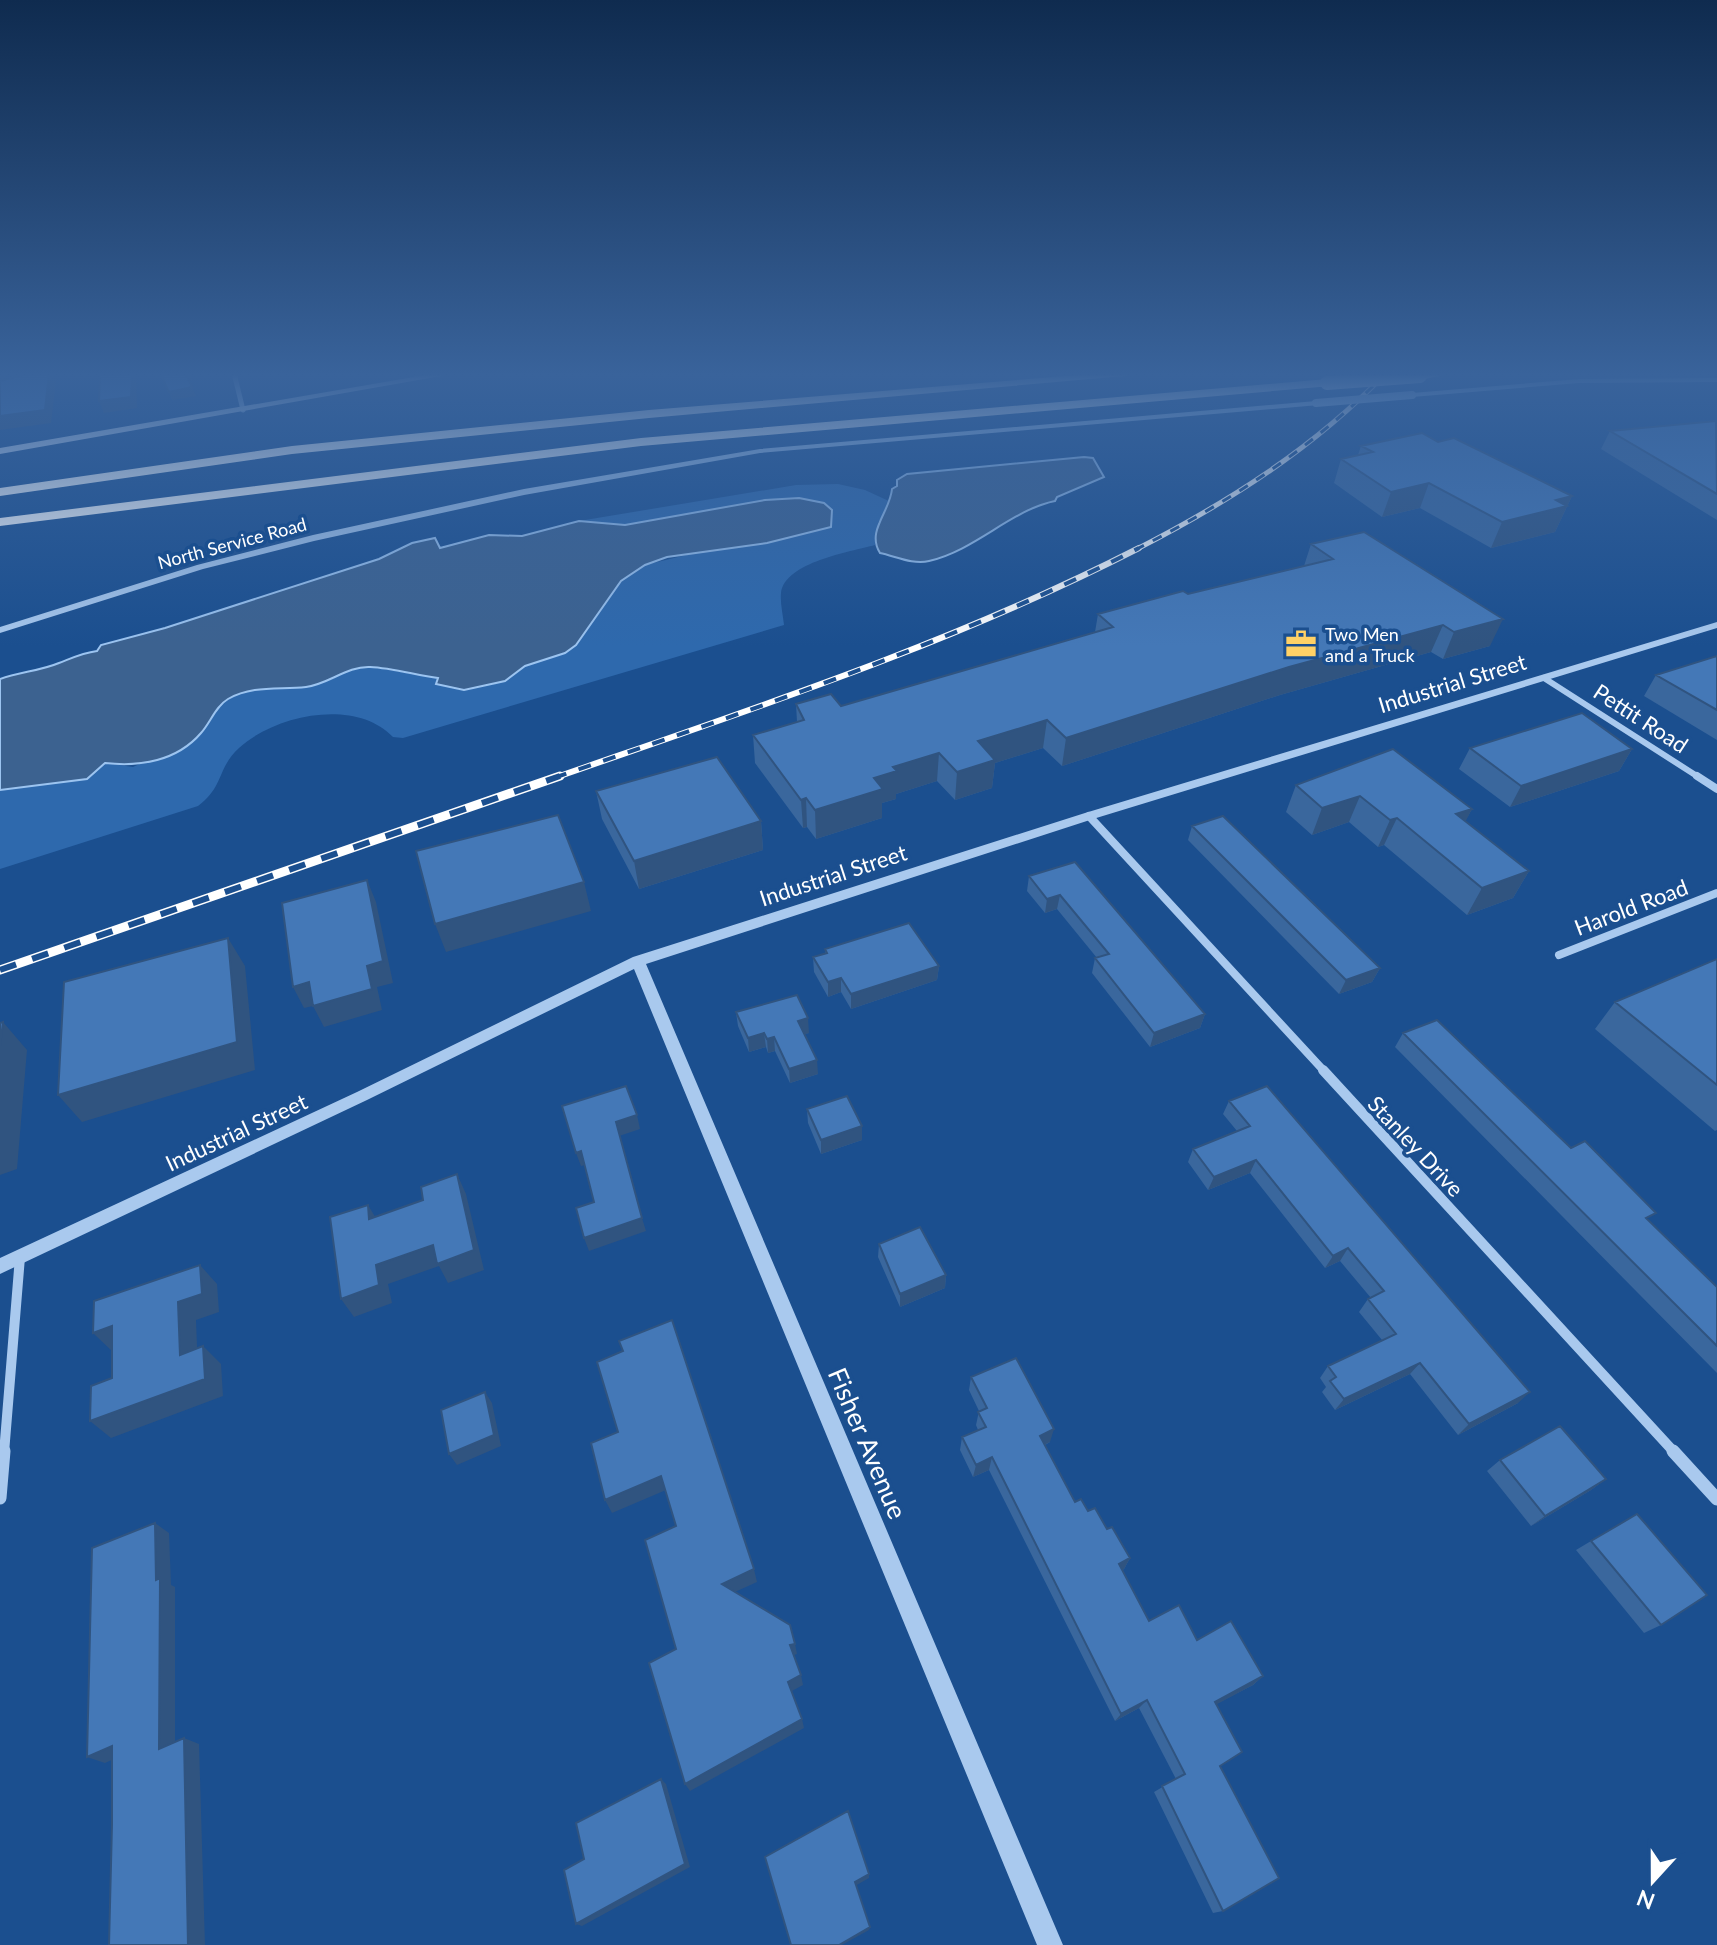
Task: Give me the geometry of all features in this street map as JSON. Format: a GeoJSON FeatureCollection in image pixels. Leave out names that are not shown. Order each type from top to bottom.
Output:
{"type":"FeatureCollection","features":[{"type":"Feature","properties":{"kind":"highway"},"geometry":{"type":"LineString","coordinates":[[0,492],[196,464]]}},
{"type":"Feature","properties":{"kind":"highway"},"geometry":{"type":"LineString","coordinates":[[0,522],[465,464]]}},
{"type":"Feature","properties":{"kind":"highway"},"geometry":{"type":"LineString","coordinates":[[0,530],[278,487]]}},
{"type":"Feature","properties":{"kind":"street","name":"North Service Road"},"geometry":{"type":"LineString","coordinates":[[0,630],[271,549],[540,489],[686,464]]}},
{"type":"Feature","properties":{"kind":"street","name":"Industrial Street"},"geometry":{"type":"LineString","coordinates":[[0,1266],[362,1096],[638,961],[1089,816],[1717,625]]}},
{"type":"Feature","properties":{"kind":"street","name":"Pettit Road"},"geometry":{"type":"LineString","coordinates":[[1544,678],[1717,789]]}},
{"type":"Feature","properties":{"kind":"street","name":"Stanley Drive"},"geometry":{"type":"LineString","coordinates":[[1089,816],[1717,1499]]}},
{"type":"Feature","properties":{"kind":"street","name":"Harold Road"},"geometry":{"type":"LineString","coordinates":[[1559,955],[1717,893]]}},
{"type":"Feature","properties":{"kind":"street","name":"Fisher Avenue"},"geometry":{"type":"LineString","coordinates":[[638,961],[1050,1945]]}},
{"type":"Feature","properties":{"kind":"street"},"geometry":{"type":"LineString","coordinates":[[0,1498],[20,1257]]}},
{"type":"Feature","properties":{"kind":"shaded area"},"geometry":{"type":"Polygon","coordinates":[[[1014,464],[1096,464],[1104,477],[1023,513],[946,556],[923,562],[880,553],[876,545],[877,529],[892,489],[897,486],[897,480],[907,474],[1014,464]]]}},
{"type":"Feature","properties":{"kind":"shaded area"},"geometry":{"type":"Polygon","coordinates":[[[838,484],[865,490],[891,502],[878,523],[875,545],[820,560],[794,573],[785,582],[781,593],[784,625],[403,738],[393,737],[359,717],[338,714],[294,719],[273,726],[239,748],[227,763],[217,785],[198,806],[0,869],[0,790],[105,763],[133,767],[199,736],[224,701],[248,690],[333,679],[351,669],[370,667],[438,678],[437,684],[505,681],[525,666],[565,653],[576,645],[621,581],[645,565],[703,551],[765,500],[625,525],[579,521],[796,485],[838,484]]]}},
{"type":"Feature","properties":{"kind":"shaded area"},"geometry":{"type":"Polygon","coordinates":[[[799,498],[824,503],[832,510],[831,527],[767,543],[667,557],[645,565],[621,581],[576,645],[565,653],[525,666],[505,681],[464,690],[436,684],[438,678],[362,667],[306,687],[266,689],[228,699],[191,742],[169,756],[144,763],[105,763],[87,779],[0,790],[0,679],[52,666],[97,651],[101,645],[165,628],[379,559],[412,543],[435,538],[440,548],[489,535],[522,536],[579,521],[625,525],[765,500],[799,498]]]}},
{"type":"Feature","properties":{"kind":"building"},"geometry":{"type":"Polygon","coordinates":[[[1348,464],[1506,464],[1572,496],[1556,500],[1567,506],[1502,522],[1429,483],[1391,492],[1348,464]]]}},
{"type":"Feature","properties":{"kind":"building"},"geometry":{"type":"Polygon","coordinates":[[[1666,464],[1717,464],[1717,494],[1666,464]]]}},
{"type":"Feature","properties":{"kind":"building"},"geometry":{"type":"Polygon","coordinates":[[[1364,532],[1503,619],[1454,632],[1443,625],[1289,667],[1066,738],[1047,720],[978,741],[995,760],[957,772],[939,753],[893,767],[897,771],[874,778],[883,789],[815,810],[806,798],[801,800],[753,735],[804,720],[796,704],[831,694],[841,706],[1113,627],[1098,614],[1183,591],[1188,594],[1333,559],[1311,544],[1364,532]]]}},
{"type":"Feature","properties":{"kind":"building"},"geometry":{"type":"Polygon","coordinates":[[[1717,656],[1717,710],[1656,675],[1717,656]]]}},
{"type":"Feature","properties":{"kind":"building"},"geometry":{"type":"Polygon","coordinates":[[[1582,713],[1632,749],[1521,786],[1470,748],[1582,713]]]}},
{"type":"Feature","properties":{"kind":"building"},"geometry":{"type":"Polygon","coordinates":[[[1393,749],[1472,809],[1456,814],[1529,871],[1482,888],[1397,818],[1390,820],[1360,796],[1322,808],[1296,785],[1393,749]]]}},
{"type":"Feature","properties":{"kind":"building"},"geometry":{"type":"Polygon","coordinates":[[[717,757],[761,821],[634,861],[596,791],[717,757]]]}},
{"type":"Feature","properties":{"kind":"building"},"geometry":{"type":"Polygon","coordinates":[[[558,815],[584,882],[435,924],[416,851],[558,815]]]}},
{"type":"Feature","properties":{"kind":"building"},"geometry":{"type":"Polygon","coordinates":[[[1223,816],[1380,968],[1346,980],[1192,826],[1223,816]]]}},
{"type":"Feature","properties":{"kind":"building"},"geometry":{"type":"Polygon","coordinates":[[[1075,862],[1205,1014],[1154,1033],[1095,958],[1109,954],[1060,895],[1047,899],[1029,876],[1075,862]]]}},
{"type":"Feature","properties":{"kind":"building"},"geometry":{"type":"Polygon","coordinates":[[[367,880],[383,961],[367,966],[372,989],[313,1006],[309,982],[293,987],[282,903],[367,880]]]}},
{"type":"Feature","properties":{"kind":"building"},"geometry":{"type":"Polygon","coordinates":[[[909,923],[939,966],[851,994],[841,978],[828,982],[813,957],[827,953],[825,949],[909,923]]]}},
{"type":"Feature","properties":{"kind":"building"},"geometry":{"type":"Polygon","coordinates":[[[228,938],[237,1042],[58,1095],[64,982],[228,938]]]}},
{"type":"Feature","properties":{"kind":"building"},"geometry":{"type":"Polygon","coordinates":[[[1717,959],[1717,1085],[1615,1002],[1717,959]]]}},
{"type":"Feature","properties":{"kind":"building"},"geometry":{"type":"Polygon","coordinates":[[[797,995],[808,1018],[798,1021],[817,1060],[789,1069],[774,1037],[767,1039],[764,1033],[748,1038],[736,1012],[797,995]]]}},
{"type":"Feature","properties":{"kind":"building"},"geometry":{"type":"Polygon","coordinates":[[[1437,1020],[1571,1148],[1585,1141],[1656,1213],[1646,1218],[1717,1287],[1717,1346],[1403,1033],[1437,1020]]]}},
{"type":"Feature","properties":{"kind":"building"},"geometry":{"type":"Polygon","coordinates":[[[626,1086],[637,1115],[616,1122],[642,1218],[584,1238],[576,1208],[594,1202],[581,1151],[576,1153],[562,1106],[626,1086]]]}},
{"type":"Feature","properties":{"kind":"building"},"geometry":{"type":"Polygon","coordinates":[[[1267,1086],[1530,1392],[1469,1424],[1420,1363],[1344,1399],[1330,1381],[1336,1377],[1328,1366],[1396,1334],[1368,1299],[1384,1291],[1348,1248],[1333,1256],[1256,1160],[1214,1177],[1193,1149],[1250,1126],[1229,1101],[1267,1086]]]}},
{"type":"Feature","properties":{"kind":"building"},"geometry":{"type":"Polygon","coordinates":[[[847,1096],[862,1126],[821,1140],[807,1109],[847,1096]]]}},
{"type":"Feature","properties":{"kind":"building"},"geometry":{"type":"Polygon","coordinates":[[[457,1174],[474,1250],[437,1264],[433,1245],[376,1265],[379,1285],[341,1299],[330,1217],[368,1205],[369,1219],[423,1200],[421,1187],[457,1174]]]}},
{"type":"Feature","properties":{"kind":"building"},"geometry":{"type":"Polygon","coordinates":[[[920,1227],[946,1275],[900,1294],[879,1244],[920,1227]]]}},
{"type":"Feature","properties":{"kind":"building"},"geometry":{"type":"Polygon","coordinates":[[[200,1265],[202,1294],[178,1302],[180,1355],[203,1346],[205,1379],[90,1421],[91,1386],[112,1378],[112,1326],[93,1333],[94,1301],[200,1265]]]}},
{"type":"Feature","properties":{"kind":"building"},"geometry":{"type":"Polygon","coordinates":[[[672,1320],[754,1569],[722,1584],[790,1625],[795,1644],[790,1645],[801,1675],[788,1682],[802,1719],[685,1784],[649,1663],[676,1649],[645,1540],[676,1526],[661,1476],[605,1500],[591,1443],[618,1432],[597,1362],[623,1351],[619,1341],[672,1320]]]}},
{"type":"Feature","properties":{"kind":"building"},"geometry":{"type":"Polygon","coordinates":[[[1016,1358],[1054,1429],[1040,1436],[1075,1502],[1081,1499],[1088,1511],[1095,1508],[1107,1529],[1112,1527],[1130,1558],[1119,1564],[1149,1621],[1179,1605],[1197,1640],[1231,1621],[1263,1676],[1215,1702],[1242,1752],[1220,1766],[1279,1878],[1223,1911],[1162,1786],[1185,1774],[1147,1700],[1121,1714],[992,1457],[976,1465],[962,1437],[986,1427],[978,1412],[987,1408],[971,1377],[1016,1358]]]}},
{"type":"Feature","properties":{"kind":"building"},"geometry":{"type":"Polygon","coordinates":[[[485,1392],[494,1435],[449,1454],[441,1410],[485,1392]]]}},
{"type":"Feature","properties":{"kind":"building"},"geometry":{"type":"Polygon","coordinates":[[[1560,1426],[1606,1479],[1545,1516],[1500,1460],[1560,1426]]]}},
{"type":"Feature","properties":{"kind":"building"},"geometry":{"type":"Polygon","coordinates":[[[1637,1514],[1707,1595],[1661,1625],[1591,1541],[1637,1514]]]}},
{"type":"Feature","properties":{"kind":"building"},"geometry":{"type":"Polygon","coordinates":[[[155,1523],[156,1580],[160,1578],[159,1749],[184,1738],[188,1945],[109,1945],[112,1746],[87,1757],[92,1548],[155,1523]]]}},
{"type":"Feature","properties":{"kind":"building"},"geometry":{"type":"Polygon","coordinates":[[[661,1779],[685,1864],[576,1924],[564,1870],[584,1859],[576,1823],[661,1779]]]}},
{"type":"Feature","properties":{"kind":"building"},"geometry":{"type":"Polygon","coordinates":[[[848,1811],[869,1874],[855,1882],[870,1927],[839,1945],[791,1945],[765,1857],[848,1811]]]}},
{"type":"Feature","properties":{"kind":"railway"},"geometry":{"type":"LineString","coordinates":[[1136,550],[1203,513],[1280,464]]}},
{"type":"Feature","properties":{"kind":"railway"},"geometry":{"type":"LineString","coordinates":[[554,778],[924,645],[997,615],[1136,550]]}},
{"type":"Feature","properties":{"kind":"railway"},"geometry":{"type":"LineString","coordinates":[[0,970],[560,776]]}},
{"type":"Feature","properties":{"kind":"place","name":"Two Men and a Truck"},"geometry":{"type":"Point","coordinates":[1301,644]}}]}
